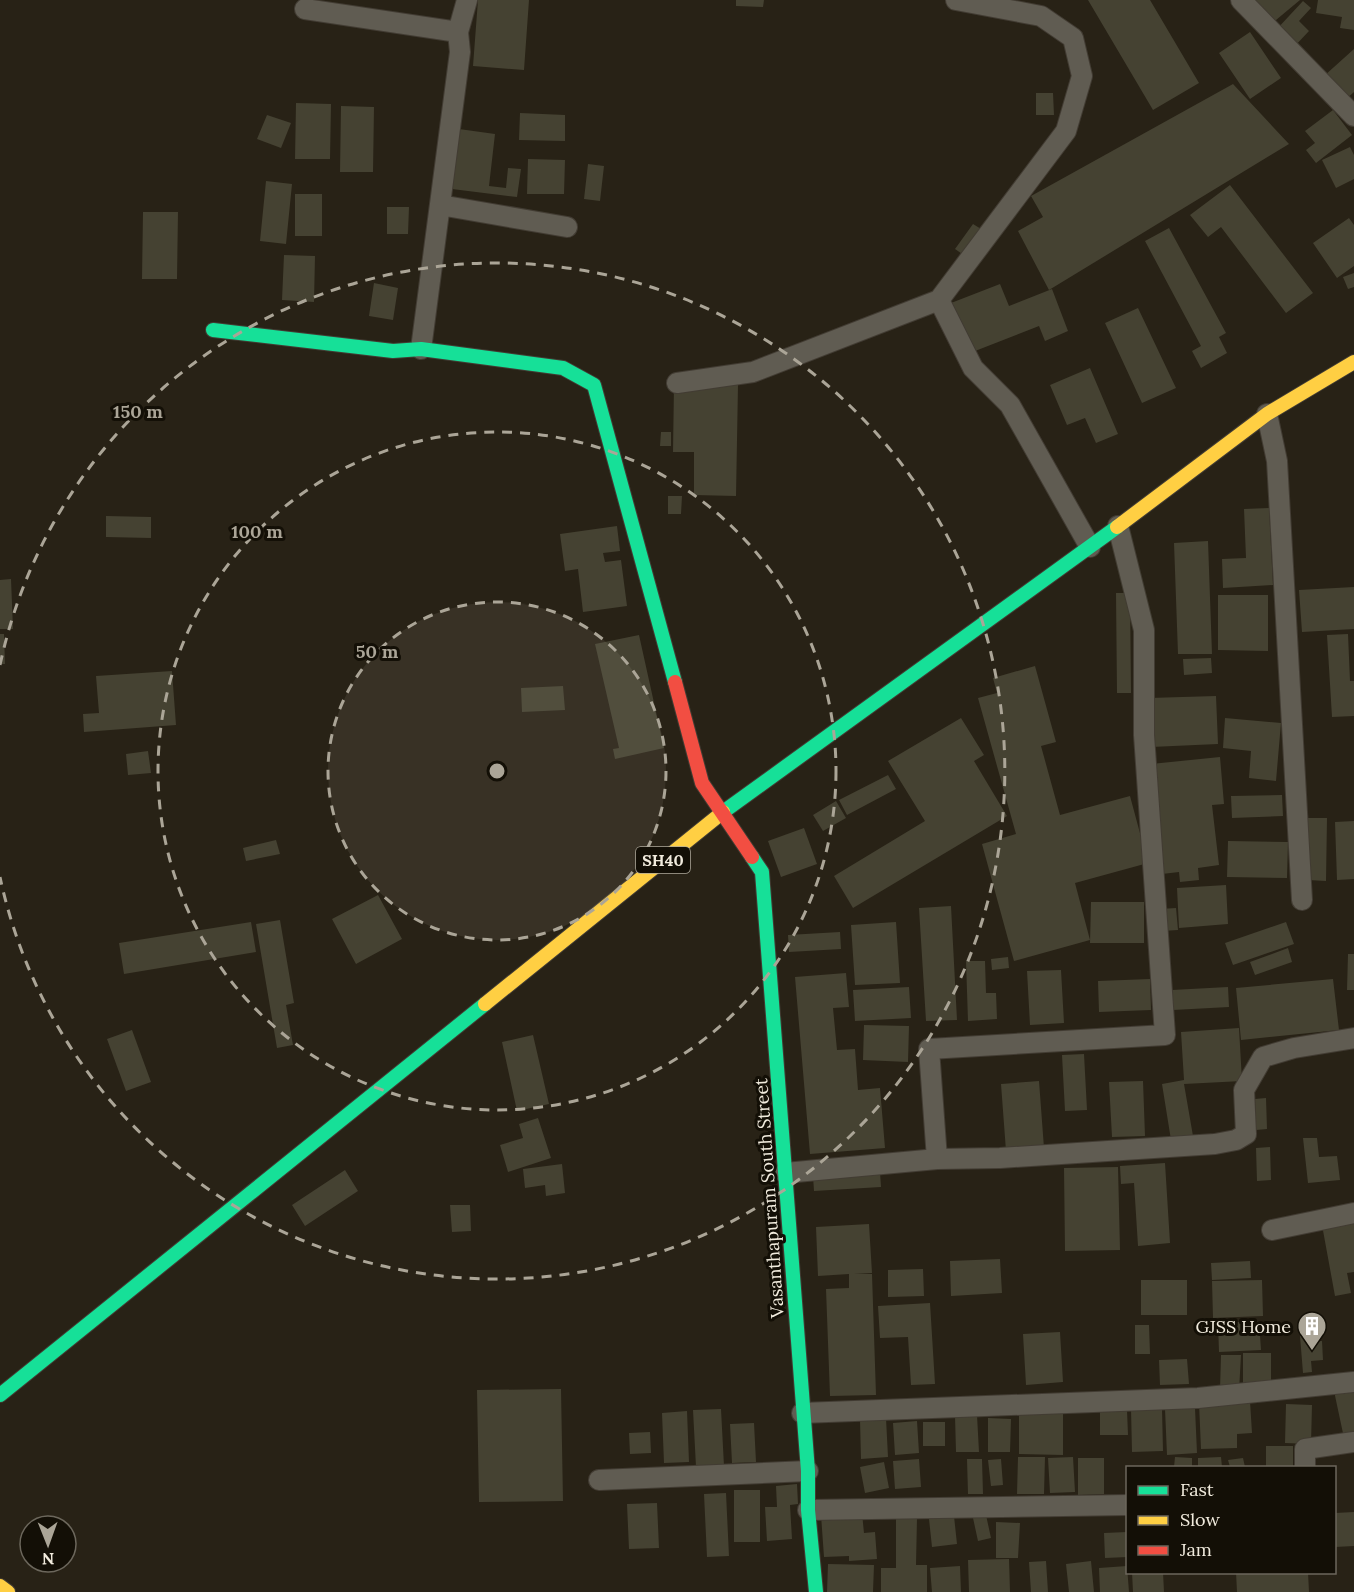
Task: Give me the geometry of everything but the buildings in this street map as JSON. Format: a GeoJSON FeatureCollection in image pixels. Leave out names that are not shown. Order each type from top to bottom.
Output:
{"type":"FeatureCollection","features":[{"type":"Feature","properties":{"kind":"main road","name":"Vasanthapuram South Street"},"geometry":{"type":"LineString","coordinates":[[213,330],[393,351],[421,349],[563,368],[594,385],[702,783],[762,872],[808,1471],[808,1510],[816,1592]]}},
{"type":"Feature","properties":{"kind":"main road","name":"SH40"},"geometry":{"type":"LineString","coordinates":[[0,1395],[722,813],[1090,547],[1267,414],[1354,362]]}},
{"type":"Feature","properties":{"kind":"main road"},"geometry":{"type":"LineString","coordinates":[[0,1586],[8,1592]]}},
{"type":"Feature","properties":{"kind":"street"},"geometry":{"type":"LineString","coordinates":[[421,349],[460,52],[458,32],[467,0]]}},
{"type":"Feature","properties":{"kind":"street"},"geometry":{"type":"LineString","coordinates":[[677,383],[753,372],[939,300],[1066,130],[1082,76],[1073,38],[1041,16],[956,0]]}},
{"type":"Feature","properties":{"kind":"street"},"geometry":{"type":"LineString","coordinates":[[1241,0],[1354,116]]}},
{"type":"Feature","properties":{"kind":"street"},"geometry":{"type":"LineString","coordinates":[[305,9],[458,32]]}},
{"type":"Feature","properties":{"kind":"street"},"geometry":{"type":"LineString","coordinates":[[440,205],[567,227]]}},
{"type":"Feature","properties":{"kind":"street"},"geometry":{"type":"LineString","coordinates":[[939,300],[973,368],[1010,405],[1090,547]]}},
{"type":"Feature","properties":{"kind":"street"},"geometry":{"type":"LineString","coordinates":[[1267,414],[1277,461],[1302,900]]}},
{"type":"Feature","properties":{"kind":"street"},"geometry":{"type":"LineString","coordinates":[[937,1160],[929,1049],[1165,1035],[1144,735],[1144,630],[1118,526]]}},
{"type":"Feature","properties":{"kind":"street"},"geometry":{"type":"LineString","coordinates":[[785,1173],[937,1160],[1204,1145],[1236,1140],[1246,1134],[1244,1090],[1263,1057],[1294,1048],[1354,1038]]}},
{"type":"Feature","properties":{"kind":"street"},"geometry":{"type":"LineString","coordinates":[[1272,1230],[1354,1213]]}},
{"type":"Feature","properties":{"kind":"street"},"geometry":{"type":"LineString","coordinates":[[802,1413],[1198,1398],[1354,1382]]}},
{"type":"Feature","properties":{"kind":"street"},"geometry":{"type":"LineString","coordinates":[[1305,1466],[1305,1449],[1354,1442]]}},
{"type":"Feature","properties":{"kind":"street"},"geometry":{"type":"LineString","coordinates":[[599,1480],[808,1471]]}},
{"type":"Feature","properties":{"kind":"street"},"geometry":{"type":"LineString","coordinates":[[808,1510],[1126,1505]]}},
{"type":"Feature","properties":{"kind":"traffic: fast"},"geometry":{"type":"LineString","coordinates":[[213,330],[393,351],[421,349],[563,368],[594,385],[675,682]]}},
{"type":"Feature","properties":{"kind":"traffic: fast"},"geometry":{"type":"LineString","coordinates":[[723,812],[1117,527]]}},
{"type":"Feature","properties":{"kind":"traffic: fast"},"geometry":{"type":"LineString","coordinates":[[752,857],[762,872],[808,1471],[808,1510],[816,1592]]}},
{"type":"Feature","properties":{"kind":"traffic: fast"},"geometry":{"type":"LineString","coordinates":[[0,1395],[485,1004]]}},
{"type":"Feature","properties":{"kind":"traffic: slow"},"geometry":{"type":"LineString","coordinates":[[1117,527],[1267,414],[1354,362]]}},
{"type":"Feature","properties":{"kind":"traffic: slow"},"geometry":{"type":"LineString","coordinates":[[485,1004],[723,812]]}},
{"type":"Feature","properties":{"kind":"traffic: slow"},"geometry":{"type":"LineString","coordinates":[[0,1586],[8,1592]]}},
{"type":"Feature","properties":{"kind":"traffic: jam"},"geometry":{"type":"LineString","coordinates":[[675,682],[702,783],[752,857]]}},
{"type":"Feature","properties":{"kind":"place","name":"GJSS Home"},"geometry":{"type":"Point","coordinates":[1312,1352]}}]}
